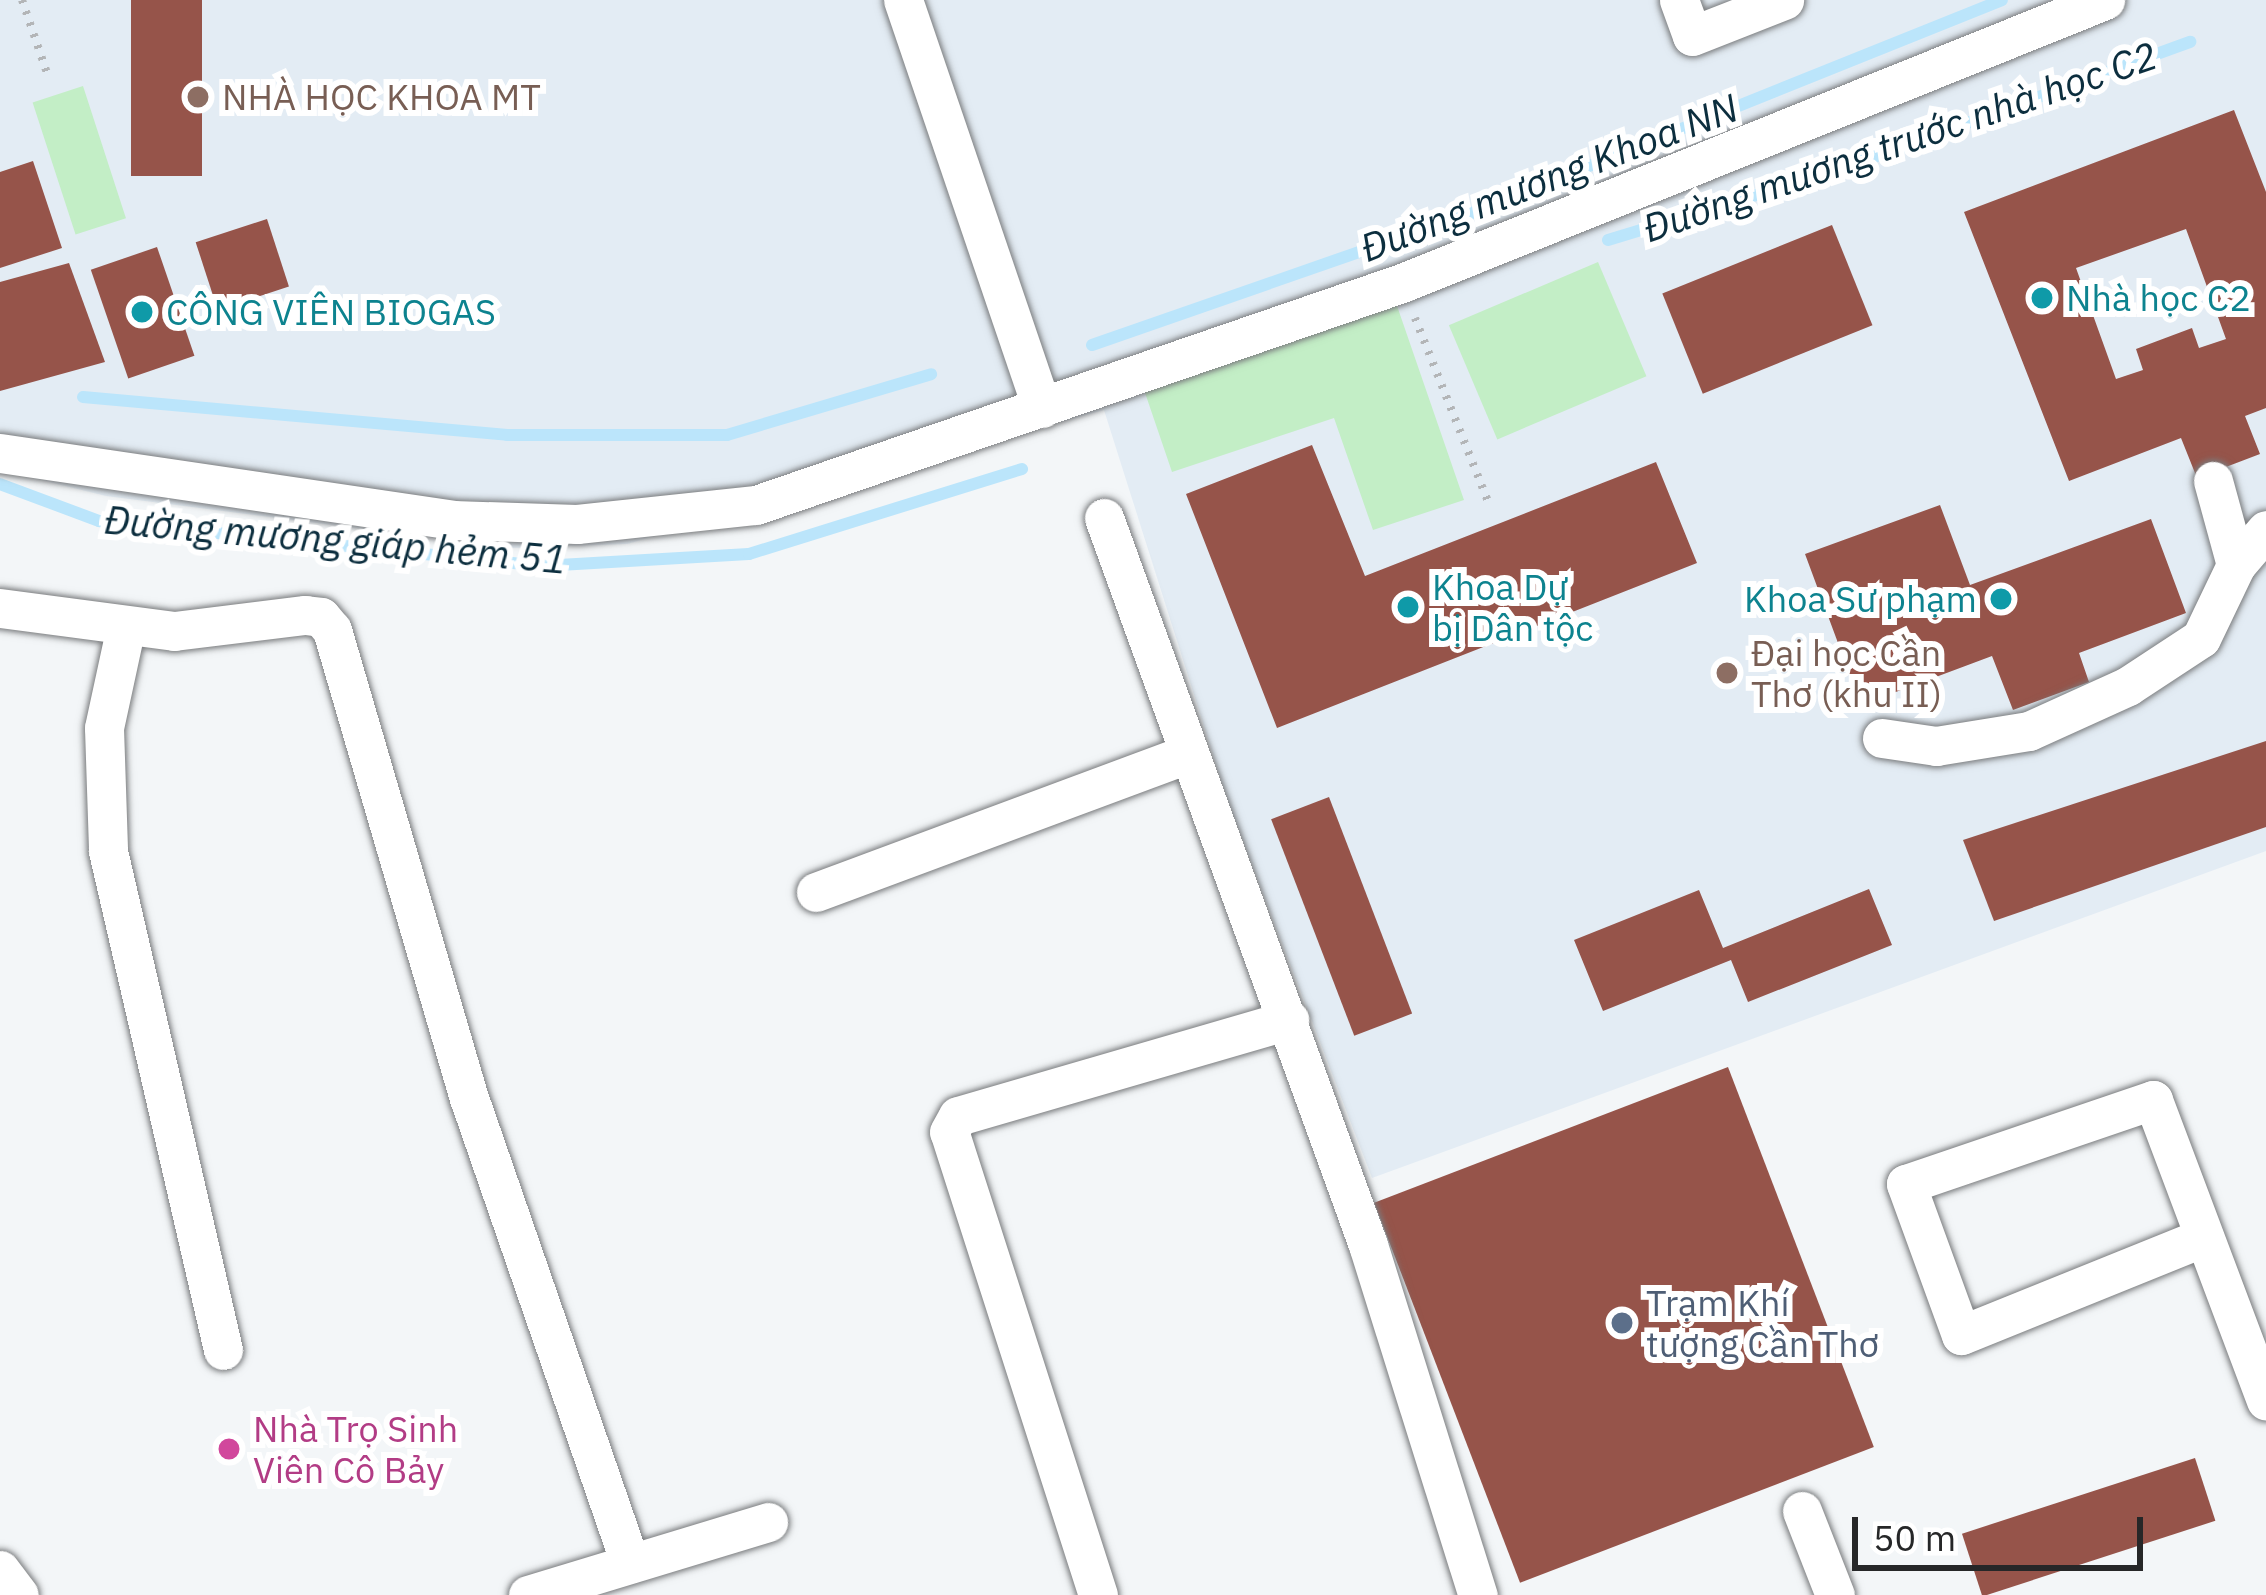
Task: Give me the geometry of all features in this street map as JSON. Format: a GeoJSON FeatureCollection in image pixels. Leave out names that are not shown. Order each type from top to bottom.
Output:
{"type":"FeatureCollection","features":[{"type":"Feature","properties":{"kind":"street"},"geometry":{"type":"LineString","coordinates":[[903,0],[1042,408]]}},
{"type":"Feature","properties":{"kind":"street"},"geometry":{"type":"LineString","coordinates":[[1679,0],[1692,36],[1784,0]]}},
{"type":"Feature","properties":{"kind":"street"},"geometry":{"type":"LineString","coordinates":[[0,453],[453,520],[577,524],[756,505],[1402,283],[2105,0]]}},
{"type":"Feature","properties":{"kind":"street"},"geometry":{"type":"LineString","coordinates":[[2213,481],[2236,565]]}},
{"type":"Feature","properties":{"kind":"street"},"geometry":{"type":"LineString","coordinates":[[1104,518],[1238,904],[1289,1020],[1478,1595]]}},
{"type":"Feature","properties":{"kind":"street"},"geometry":{"type":"LineString","coordinates":[[1882,738],[1936,746],[2029,731],[2128,686],[2201,638],[2236,565],[2266,530]]}},
{"type":"Feature","properties":{"kind":"street"},"geometry":{"type":"LineString","coordinates":[[0,608],[174,631],[305,615],[321,617],[332,630],[469,1098],[630,1562]]}},
{"type":"Feature","properties":{"kind":"street"},"geometry":{"type":"LineString","coordinates":[[126,626],[104,728],[107,851],[223,1349]]}},
{"type":"Feature","properties":{"kind":"street"},"geometry":{"type":"LineString","coordinates":[[816,892],[1189,753]]}},
{"type":"Feature","properties":{"kind":"street"},"geometry":{"type":"LineString","coordinates":[[1098,1595],[949,1132],[958,1116],[1289,1020]]}},
{"type":"Feature","properties":{"kind":"street"},"geometry":{"type":"LineString","coordinates":[[2204,1237],[1961,1335],[1906,1184],[2153,1100],[2266,1400]]}},
{"type":"Feature","properties":{"kind":"street"},"geometry":{"type":"LineString","coordinates":[[1802,1511],[1835,1595]]}},
{"type":"Feature","properties":{"kind":"street"},"geometry":{"type":"LineString","coordinates":[[528,1595],[768,1522]]}},
{"type":"Feature","properties":{"kind":"street"},"geometry":{"type":"LineString","coordinates":[[0,1570],[19,1595]]}},
{"type":"Feature","properties":{"kind":"path"},"geometry":{"type":"LineString","coordinates":[[22,0],[49,79]]}},
{"type":"Feature","properties":{"kind":"path"},"geometry":{"type":"LineString","coordinates":[[1402,283],[1489,505]]}},
{"type":"Feature","properties":{"kind":"shaded area","name":"Đại học Cần Thơ (khu II)"},"geometry":{"type":"Polygon","coordinates":[[[0,0],[2266,0],[2266,851],[1372,1178],[1227,799],[1104,410],[627,544],[511,548],[106,496],[0,470],[0,0]]]}},
{"type":"Feature","properties":{"kind":"green space"},"geometry":{"type":"Polygon","coordinates":[[[83,86],[126,218],[76,235],[33,102],[83,86]]]}},
{"type":"Feature","properties":{"kind":"green space"},"geometry":{"type":"Polygon","coordinates":[[[1598,262],[1646,376],[1497,439],[1449,325],[1598,262]]]}},
{"type":"Feature","properties":{"kind":"green space"},"geometry":{"type":"Polygon","coordinates":[[[1395,300],[1464,500],[1373,530],[1334,418],[1172,472],[1142,384],[1395,300]]]}},
{"type":"Feature","properties":{"kind":"building"},"geometry":{"type":"Polygon","coordinates":[[[131,0],[202,0],[202,176],[131,176],[131,0]]]}},
{"type":"Feature","properties":{"kind":"building","name":"Nhà học C2"},"geometry":{"type":"Polygon","coordinates":[[[2234,110],[2266,192],[2266,408],[2245,416],[2260,454],[2197,478],[2181,438],[2069,481],[1964,212],[2234,110]],[[2186,229],[2076,268],[2116,379],[2143,370],[2136,349],[2192,328],[2199,348],[2226,339],[2186,229]]]}},
{"type":"Feature","properties":{"kind":"building"},"geometry":{"type":"Polygon","coordinates":[[[33,161],[62,248],[0,268],[0,172],[33,161]]]}},
{"type":"Feature","properties":{"kind":"building"},"geometry":{"type":"Polygon","coordinates":[[[267,219],[289,287],[218,310],[196,242],[267,219]]]}},
{"type":"Feature","properties":{"kind":"building"},"geometry":{"type":"Polygon","coordinates":[[[1832,225],[1872,325],[1703,394],[1662,294],[1832,225]]]}},
{"type":"Feature","properties":{"kind":"building","name":"CÔNG VIÊN BIOGAS"},"geometry":{"type":"Polygon","coordinates":[[[157,247],[194,356],[128,379],[91,270],[157,247]]]}},
{"type":"Feature","properties":{"kind":"building"},"geometry":{"type":"Polygon","coordinates":[[[69,263],[105,362],[0,391],[0,282],[69,263]]]}},
{"type":"Feature","properties":{"kind":"building","name":"Khoa Dự bị Dân tộc"},"geometry":{"type":"Polygon","coordinates":[[[1312,445],[1365,576],[1656,462],[1697,563],[1277,728],[1186,494],[1312,445]]]}},
{"type":"Feature","properties":{"kind":"building","name":"Khoa Sư phạm"},"geometry":{"type":"Polygon","coordinates":[[[1940,505],[1970,585],[2151,519],[2186,613],[2079,653],[2089,682],[2013,710],[1992,656],[1861,705],[1805,554],[1940,505]]]}},
{"type":"Feature","properties":{"kind":"building"},"geometry":{"type":"Polygon","coordinates":[[[2266,741],[2266,827],[1994,921],[1963,840],[2266,741]]]}},
{"type":"Feature","properties":{"kind":"building"},"geometry":{"type":"Polygon","coordinates":[[[1329,797],[1412,1014],[1354,1036],[1271,819],[1329,797]]]}},
{"type":"Feature","properties":{"kind":"building"},"geometry":{"type":"Polygon","coordinates":[[[1869,889],[1892,945],[1748,1002],[1731,960],[1603,1011],[1574,940],[1699,890],[1723,948],[1869,889]]]}},
{"type":"Feature","properties":{"kind":"building","name":"Trạm Khí tượng Cần Thơ"},"geometry":{"type":"Polygon","coordinates":[[[1728,1067],[1874,1447],[1520,1583],[1374,1203],[1728,1067]]]}},
{"type":"Feature","properties":{"kind":"building"},"geometry":{"type":"Polygon","coordinates":[[[2195,1458],[2215,1521],[1987,1595],[1982,1595],[1962,1534],[2195,1458]]]}},
{"type":"Feature","properties":{"kind":"waterway","name":"Đường mương Khoa NN"},"geometry":{"type":"LineString","coordinates":[[1092,345],[1472,213],[2002,0]]}},
{"type":"Feature","properties":{"kind":"waterway","name":"Đường mương trước nhà học C2"},"geometry":{"type":"LineString","coordinates":[[1608,240],[1838,170],[2190,42]]}},
{"type":"Feature","properties":{"kind":"waterway"},"geometry":{"type":"LineString","coordinates":[[83,397],[507,435],[727,435],[931,374]]}},
{"type":"Feature","properties":{"kind":"waterway","name":"Đường mương giáp hẻm 51"},"geometry":{"type":"LineString","coordinates":[[0,484],[99,521],[542,566],[749,554],[1022,469]]}},
{"type":"Feature","properties":{"kind":"place","name":"NHÀ HỌC KHOA MT"},"geometry":{"type":"Point","coordinates":[198,97]}},
{"type":"Feature","properties":{"kind":"place","name":"Nhà học C2"},"geometry":{"type":"Point","coordinates":[2042,298]}},
{"type":"Feature","properties":{"kind":"place","name":"CÔNG VIÊN BIOGAS"},"geometry":{"type":"Point","coordinates":[142,312]}},
{"type":"Feature","properties":{"kind":"place","name":"Khoa Sư phạm"},"geometry":{"type":"Point","coordinates":[2001,599]}},
{"type":"Feature","properties":{"kind":"place","name":"Khoa Dự bị Dân tộc"},"geometry":{"type":"Point","coordinates":[1408,607]}},
{"type":"Feature","properties":{"kind":"place","name":"Đại học Cần Thơ (khu II)"},"geometry":{"type":"Point","coordinates":[1727,673]}},
{"type":"Feature","properties":{"kind":"place","name":"Trạm Khí tượng Cần Thơ"},"geometry":{"type":"Point","coordinates":[1622,1323]}},
{"type":"Feature","properties":{"kind":"place","name":"Nhà Trọ Sinh Viên Cô Bảy"},"geometry":{"type":"Point","coordinates":[229,1449]}}]}
